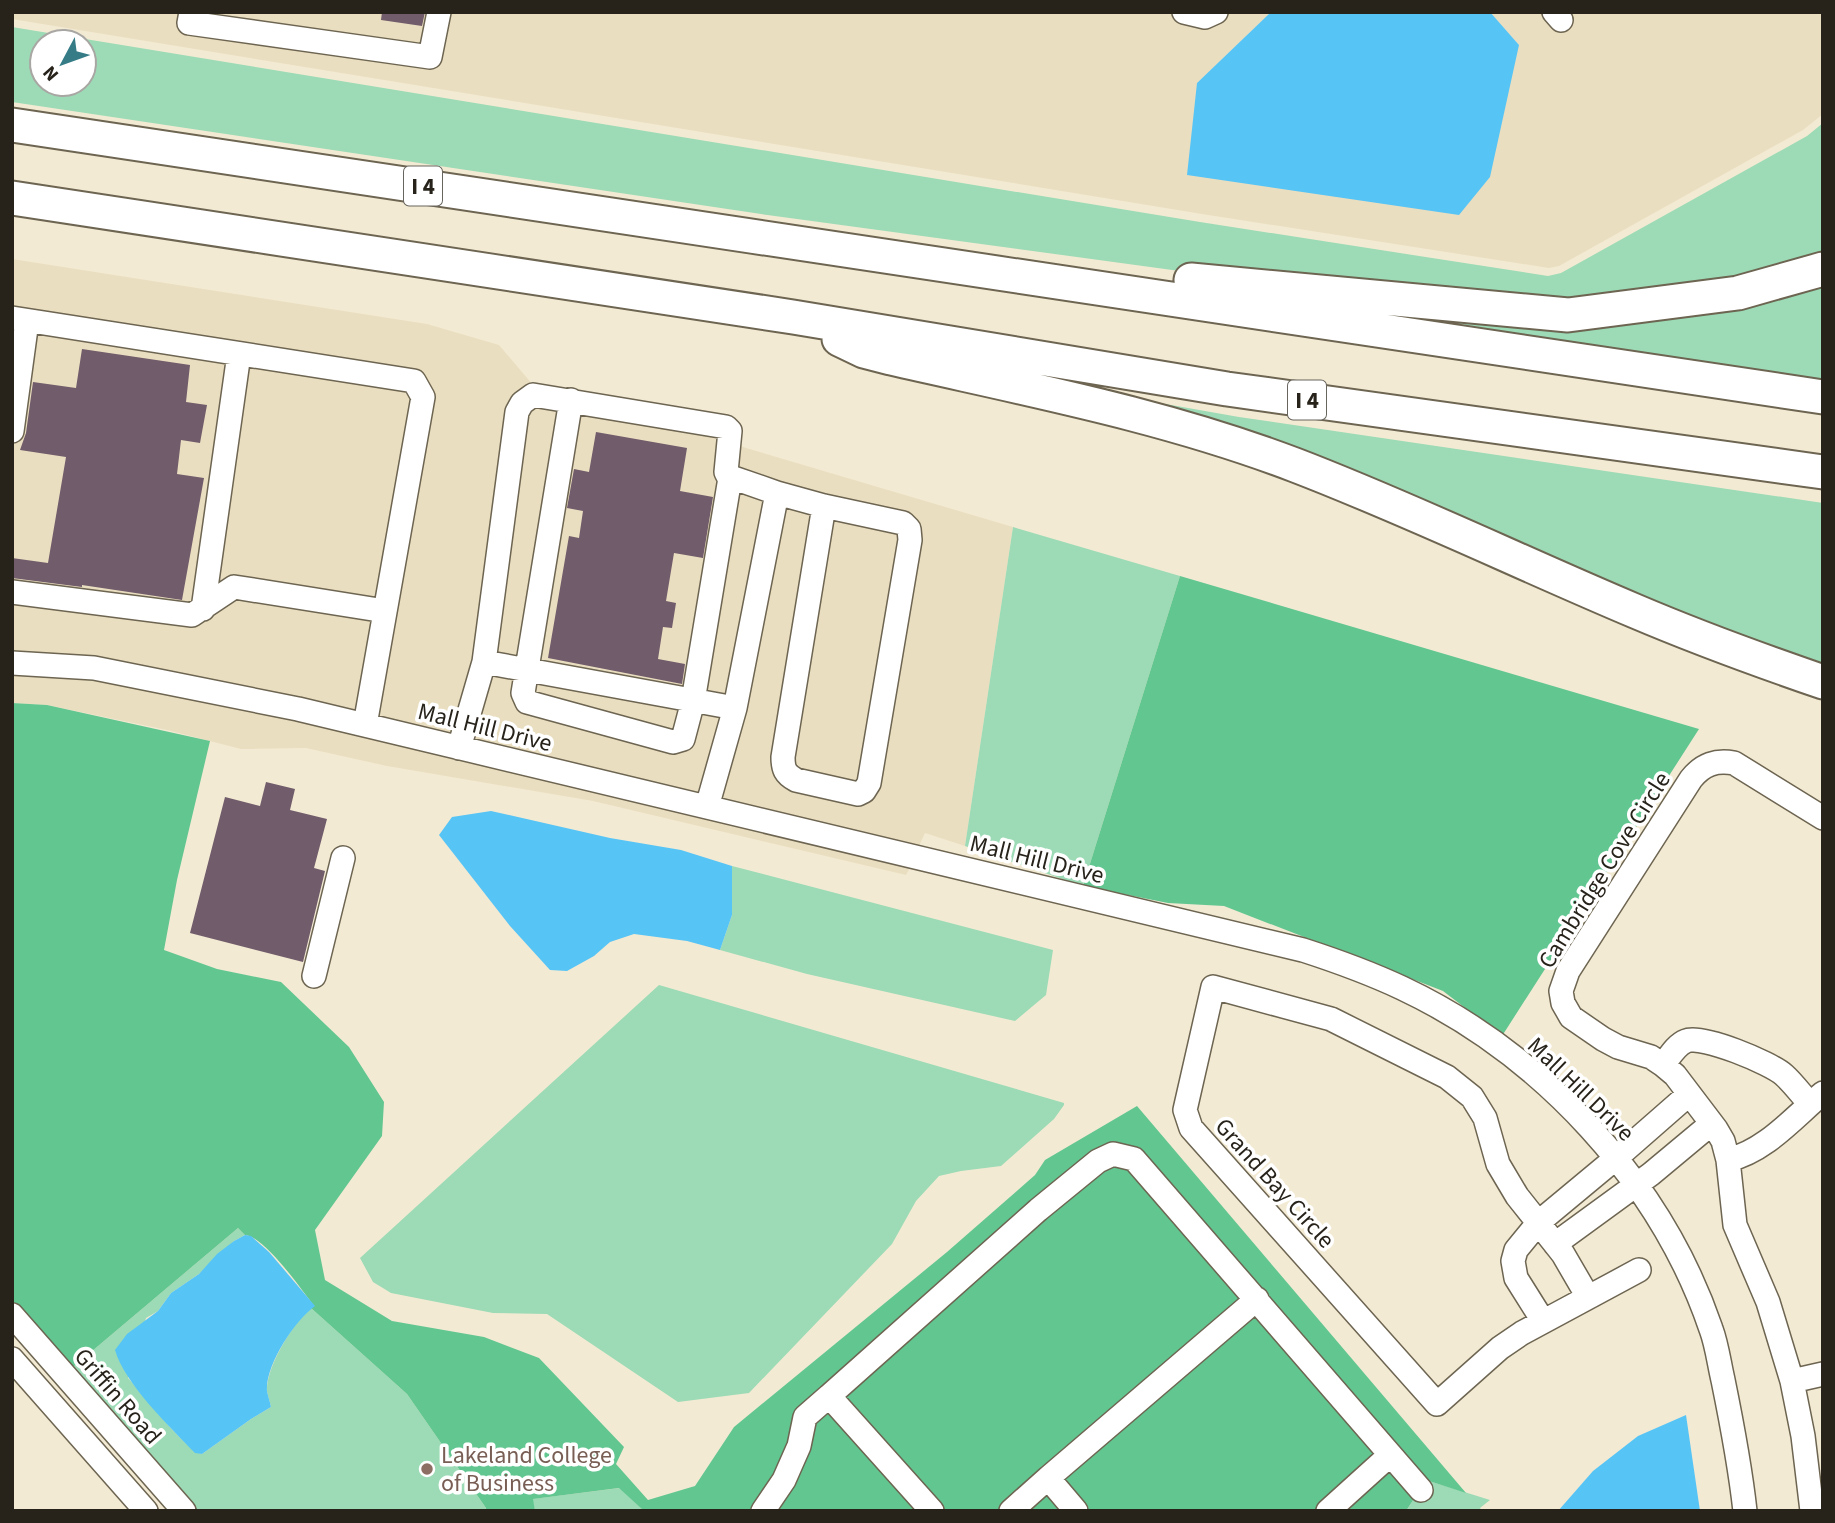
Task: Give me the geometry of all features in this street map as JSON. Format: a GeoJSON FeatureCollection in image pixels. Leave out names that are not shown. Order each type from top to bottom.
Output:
{"type":"FeatureCollection","features":[{"type":"Feature","properties":{"kind":"highway","name":"I 4"},"geometry":{"type":"LineString","coordinates":[[12,125],[1823,397]]}},
{"type":"Feature","properties":{"kind":"highway","name":"I 4"},"geometry":{"type":"LineString","coordinates":[[12,198],[793,317],[1227,389],[1823,472]]}},
{"type":"Feature","properties":{"kind":"highway"},"geometry":{"type":"LineString","coordinates":[[833,247],[1568,315],[1738,293],[1823,269]]}},
{"type":"Feature","properties":{"kind":"highway"},"geometry":{"type":"LineString","coordinates":[[793,317],[864,351],[1145,416],[1293,464],[1431,520],[1636,612],[1823,682]]}},
{"type":"Feature","properties":{"kind":"street"},"geometry":{"type":"LineString","coordinates":[[191,12],[189,23],[430,57],[439,12]]}},
{"type":"Feature","properties":{"kind":"street"},"geometry":{"type":"LineString","coordinates":[[1184,12],[1205,17],[1216,12]]}},
{"type":"Feature","properties":{"kind":"street"},"geometry":{"type":"LineString","coordinates":[[12,431],[20,319],[414,381],[423,397],[365,725]]}},
{"type":"Feature","properties":{"kind":"street"},"geometry":{"type":"LineString","coordinates":[[203,609],[239,354]]}},
{"type":"Feature","properties":{"kind":"street"},"geometry":{"type":"LineString","coordinates":[[459,748],[484,662],[517,412],[522,403],[534,394],[726,426],[730,431],[726,472],[730,478],[824,506],[904,523],[909,529],[910,540],[869,783],[858,794],[796,779],[787,775],[783,768],[824,506]]}},
{"type":"Feature","properties":{"kind":"street"},"geometry":{"type":"LineString","coordinates":[[571,400],[523,696],[527,702],[673,742],[683,739],[693,701],[730,478]]}},
{"type":"Feature","properties":{"kind":"street"},"geometry":{"type":"LineString","coordinates":[[707,807],[735,708],[777,493]]}},
{"type":"Feature","properties":{"kind":"street"},"geometry":{"type":"LineString","coordinates":[[12,592],[192,614],[234,587],[385,611]]}},
{"type":"Feature","properties":{"kind":"street"},"geometry":{"type":"LineString","coordinates":[[484,662],[735,708]]}},
{"type":"Feature","properties":{"kind":"street","name":"Mall Hill Drive"},"geometry":{"type":"LineString","coordinates":[[12,663],[94,668],[133,674],[365,725],[1303,950],[1367,973],[1442,1009],[1500,1048],[1549,1087],[1616,1158],[1689,1272],[1712,1330],[1739,1455],[1745,1511]]}},
{"type":"Feature","properties":{"kind":"street","name":"Cambridge Cove Circle"},"geometry":{"type":"LineString","coordinates":[[1812,1511],[1803,1437],[1792,1381],[1768,1302],[1735,1225],[1728,1160],[1723,1141],[1675,1075],[1651,1057],[1618,1047],[1578,1023],[1567,1011],[1562,991],[1567,971],[1691,779],[1702,768],[1712,763],[1734,763],[1823,818]]}},
{"type":"Feature","properties":{"kind":"street"},"geometry":{"type":"LineString","coordinates":[[314,976],[343,858]]}},
{"type":"Feature","properties":{"kind":"street","name":"Grand Bay Circle"},"geometry":{"type":"LineString","coordinates":[[1588,1297],[1555,1244],[1517,1196],[1498,1164],[1486,1118],[1472,1097],[1447,1077],[1331,1019],[1213,987],[1185,1110],[1191,1128],[1437,1404],[1500,1348],[1543,1321],[1639,1270]]}},
{"type":"Feature","properties":{"kind":"street"},"geometry":{"type":"LineString","coordinates":[[1663,1065],[1677,1046],[1686,1040],[1702,1040],[1773,1066],[1816,1098],[1758,1149],[1728,1160]]}},
{"type":"Feature","properties":{"kind":"street"},"geometry":{"type":"LineString","coordinates":[[1543,1321],[1516,1278],[1513,1261],[1516,1250],[1539,1222],[1688,1095]]}},
{"type":"Feature","properties":{"kind":"street"},"geometry":{"type":"LineString","coordinates":[[1555,1244],[1636,1186],[1711,1124]]}},
{"type":"Feature","properties":{"kind":"street"},"geometry":{"type":"LineString","coordinates":[[763,1511],[784,1480],[799,1446],[805,1417],[1038,1210],[1098,1161],[1113,1154],[1134,1159],[1421,1490]]}},
{"type":"Feature","properties":{"kind":"street"},"geometry":{"type":"LineString","coordinates":[[1565,1201],[1584,1223]]}},
{"type":"Feature","properties":{"kind":"street"},"geometry":{"type":"LineString","coordinates":[[1011,1511],[1256,1299]]}},
{"type":"Feature","properties":{"kind":"street","name":"Griffin Road"},"geometry":{"type":"LineString","coordinates":[[12,1315],[184,1511]]}},
{"type":"Feature","properties":{"kind":"street"},"geometry":{"type":"LineString","coordinates":[[12,1359],[146,1511]]}},
{"type":"Feature","properties":{"kind":"street"},"geometry":{"type":"LineString","coordinates":[[1792,1381],[1823,1374]]}},
{"type":"Feature","properties":{"kind":"street"},"geometry":{"type":"LineString","coordinates":[[828,1396],[932,1511]]}},
{"type":"Feature","properties":{"kind":"street"},"geometry":{"type":"LineString","coordinates":[[1328,1511],[1390,1455]]}},
{"type":"Feature","properties":{"kind":"street"},"geometry":{"type":"LineString","coordinates":[[1048,1478],[1076,1511]]}},
{"type":"Feature","properties":{"kind":"shaded area"},"geometry":{"type":"Polygon","coordinates":[[[12,12],[1271,12],[1197,83],[1519,45],[1490,12],[1823,12],[1823,114],[1803,130],[1559,266],[1549,268],[1202,214],[98,33],[98,28],[67,28],[12,19],[12,12]]]}},
{"type":"Feature","properties":{"kind":"shaded area"},"geometry":{"type":"Polygon","coordinates":[[[12,259],[427,324],[499,345],[533,385],[1013,527],[965,846],[925,833],[918,848],[12,654],[12,259]]]}},
{"type":"Feature","properties":{"kind":"shaded area"},"geometry":{"type":"Polygon","coordinates":[[[12,672],[92,677],[295,718],[911,866],[906,875],[593,801],[387,766],[306,748],[241,749],[167,730],[47,705],[12,703],[12,672]]]}},
{"type":"Feature","properties":{"kind":"green space"},"geometry":{"type":"Polygon","coordinates":[[[12,27],[28,30],[28,98],[98,98],[98,41],[1200,222],[1548,276],[1561,273],[1807,136],[1823,123],[1823,261],[1797,268],[1590,302],[1231,278],[761,214],[12,102],[12,27]]]}},
{"type":"Feature","properties":{"kind":"green space"},"geometry":{"type":"Polygon","coordinates":[[[1823,282],[1823,381],[1459,324],[1458,320],[1823,282]]]}},
{"type":"Feature","properties":{"kind":"green space"},"geometry":{"type":"Polygon","coordinates":[[[1147,403],[1239,417],[1823,503],[1823,672],[1147,403]]]}},
{"type":"Feature","properties":{"kind":"green space"},"geometry":{"type":"Polygon","coordinates":[[[1013,527],[1180,576],[1083,886],[965,846],[1013,527]]]}},
{"type":"Feature","properties":{"kind":"green space"},"geometry":{"type":"Polygon","coordinates":[[[1180,576],[1699,729],[1502,1036],[1443,991],[1224,906],[1168,903],[1083,886],[1180,576]]]}},
{"type":"Feature","properties":{"kind":"green space"},"geometry":{"type":"Polygon","coordinates":[[[12,703],[47,705],[210,741],[177,880],[164,950],[217,969],[281,982],[349,1047],[384,1102],[382,1136],[315,1230],[325,1280],[392,1321],[484,1337],[539,1358],[624,1447],[616,1464],[648,1500],[695,1486],[734,1427],[947,1252],[1035,1175],[1045,1160],[1137,1106],[1466,1493],[1426,1480],[1406,1511],[1341,1511],[1403,1456],[1116,1145],[790,1444],[776,1476],[753,1511],[644,1511],[619,1488],[533,1499],[535,1511],[485,1511],[486,1508],[407,1394],[311,1308],[314,1306],[272,1254],[238,1228],[72,1368],[12,1300],[12,703]]]}},
{"type":"Feature","properties":{"kind":"green space"},"geometry":{"type":"Polygon","coordinates":[[[732,866],[1053,950],[1046,995],[1015,1021],[807,974],[720,950],[732,915],[732,866]]]}},
{"type":"Feature","properties":{"kind":"green space"},"geometry":{"type":"Polygon","coordinates":[[[659,985],[1064,1105],[1054,1119],[1001,1166],[939,1176],[916,1201],[892,1244],[749,1393],[678,1402],[547,1314],[493,1313],[391,1293],[373,1282],[360,1258],[659,985]]]}},
{"type":"Feature","properties":{"kind":"green space"},"geometry":{"type":"Polygon","coordinates":[[[1113,1163],[1128,1167],[1243,1299],[997,1511],[945,1511],[841,1396],[1044,1216],[1113,1163]]]}},
{"type":"Feature","properties":{"kind":"green space"},"geometry":{"type":"Polygon","coordinates":[[[238,1228],[245,1235],[234,1241],[199,1274],[171,1293],[158,1311],[146,1318],[128,1378],[164,1420],[186,1443],[202,1454],[271,1407],[267,1391],[271,1370],[289,1335],[311,1308],[407,1394],[486,1508],[485,1511],[197,1511],[72,1368],[238,1228]]]}},
{"type":"Feature","properties":{"kind":"green space"},"geometry":{"type":"Polygon","coordinates":[[[1254,1312],[1377,1455],[1315,1511],[1089,1511],[1061,1478],[1254,1312]]]}},
{"type":"Feature","properties":{"kind":"green space"},"geometry":{"type":"Polygon","coordinates":[[[827,1409],[919,1511],[773,1511],[813,1421],[827,1409]]]}},
{"type":"Feature","properties":{"kind":"green space"},"geometry":{"type":"Polygon","coordinates":[[[1426,1480],[1490,1500],[1480,1508],[1482,1511],[1406,1511],[1426,1480]]]}},
{"type":"Feature","properties":{"kind":"green space"},"geometry":{"type":"Polygon","coordinates":[[[620,1488],[644,1511],[535,1511],[532,1499],[620,1488]]]}},
{"type":"Feature","properties":{"kind":"green space"},"geometry":{"type":"Polygon","coordinates":[[[1047,1491],[1063,1511],[1024,1511],[1047,1491]]]}},
{"type":"Feature","properties":{"kind":"water"},"geometry":{"type":"Polygon","coordinates":[[[1271,12],[1490,12],[1519,45],[1490,177],[1459,215],[1187,175],[1197,83],[1271,12]]]}},
{"type":"Feature","properties":{"kind":"water"},"geometry":{"type":"Polygon","coordinates":[[[491,811],[610,838],[681,850],[732,866],[732,915],[720,950],[687,941],[634,934],[610,942],[594,956],[567,971],[550,970],[510,926],[439,835],[452,817],[491,811]]]}},
{"type":"Feature","properties":{"kind":"water"},"geometry":{"type":"Polygon","coordinates":[[[245,1235],[251,1236],[269,1252],[315,1306],[290,1332],[276,1357],[267,1391],[271,1407],[202,1454],[195,1453],[138,1390],[120,1363],[115,1350],[127,1334],[158,1311],[171,1293],[199,1274],[217,1254],[245,1235]]]}},
{"type":"Feature","properties":{"kind":"water"},"geometry":{"type":"Polygon","coordinates":[[[1686,1415],[1700,1511],[1558,1511],[1593,1471],[1638,1436],[1686,1415]]]}},
{"type":"Feature","properties":{"kind":"building"},"geometry":{"type":"Polygon","coordinates":[[[382,12],[425,12],[422,26],[381,20],[382,12]]]}},
{"type":"Feature","properties":{"kind":"building"},"geometry":{"type":"Polygon","coordinates":[[[82,349],[190,365],[186,402],[207,405],[200,443],[181,440],[177,474],[204,478],[182,600],[12,578],[12,558],[48,563],[66,457],[20,450],[26,433],[33,382],[76,388],[82,349]]]}},
{"type":"Feature","properties":{"kind":"building"},"geometry":{"type":"Polygon","coordinates":[[[596,432],[687,448],[680,491],[713,497],[703,558],[674,553],[666,601],[676,603],[672,628],[663,627],[658,659],[685,664],[682,684],[548,658],[569,536],[579,538],[583,511],[567,508],[574,469],[589,472],[596,432]]]}},
{"type":"Feature","properties":{"kind":"building"},"geometry":{"type":"Polygon","coordinates":[[[266,782],[295,789],[290,810],[327,819],[314,868],[325,871],[303,962],[190,933],[225,797],[260,806],[266,782]]]}},
{"type":"Feature","properties":{"kind":"place","name":"Lakeland College of Business"},"geometry":{"type":"Point","coordinates":[427,1469]}}]}
